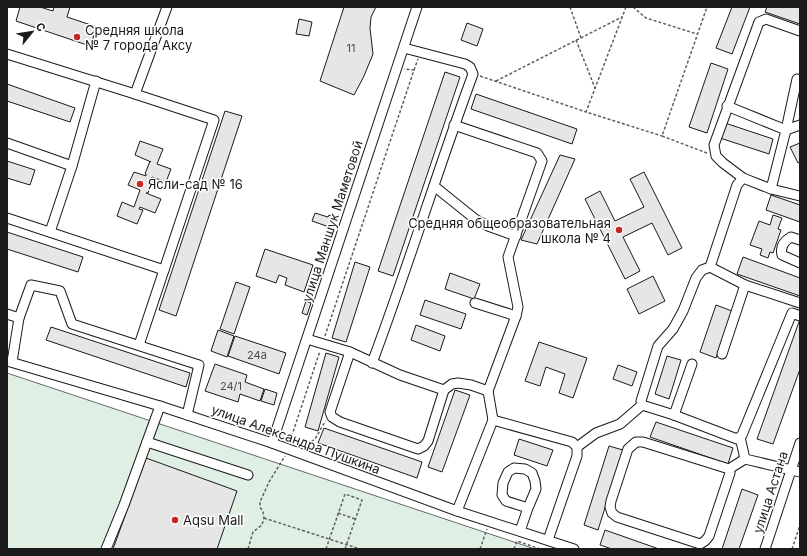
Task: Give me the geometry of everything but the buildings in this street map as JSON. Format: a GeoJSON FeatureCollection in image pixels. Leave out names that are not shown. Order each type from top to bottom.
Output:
{"type":"FeatureCollection","features":[{"type":"Feature","properties":{"kind":"street"},"geometry":{"type":"LineString","coordinates":[[136,94],[167,7]]}},
{"type":"Feature","properties":{"kind":"street","name":"улица Маншук Маметовой"},"geometry":{"type":"LineString","coordinates":[[272,443],[417,7]]}},
{"type":"Feature","properties":{"kind":"street"},"geometry":{"type":"LineString","coordinates":[[800,31],[766,19],[759,22],[714,145],[716,156],[743,178],[771,189],[800,196]]}},
{"type":"Feature","properties":{"kind":"street"},"geometry":{"type":"LineString","coordinates":[[372,363],[393,307],[454,125],[473,74],[470,68],[465,64],[404,48]]}},
{"type":"Feature","properties":{"kind":"street"},"geometry":{"type":"LineString","coordinates":[[7,54],[96,81],[214,120],[139,345]]}},
{"type":"Feature","properties":{"kind":"street"},"geometry":{"type":"LineString","coordinates":[[771,189],[799,77]]}},
{"type":"Feature","properties":{"kind":"street"},"geometry":{"type":"LineString","coordinates":[[50,232],[72,166],[96,81]]}},
{"type":"Feature","properties":{"kind":"street"},"geometry":{"type":"LineString","coordinates":[[727,106],[786,130],[800,125]]}},
{"type":"Feature","properties":{"kind":"street"},"geometry":{"type":"LineString","coordinates":[[454,125],[537,153],[542,161],[508,257],[518,306],[516,316],[488,391],[493,420],[457,511]]}},
{"type":"Feature","properties":{"kind":"street"},"geometry":{"type":"LineString","coordinates":[[7,143],[72,166]]}},
{"type":"Feature","properties":{"kind":"street"},"geometry":{"type":"LineString","coordinates":[[642,405],[641,401],[658,346],[673,329],[683,311],[696,278],[702,270],[710,266],[737,185],[743,178]]}},
{"type":"Feature","properties":{"kind":"street"},"geometry":{"type":"LineString","coordinates":[[434,186],[475,219],[488,226],[516,236]]}},
{"type":"Feature","properties":{"kind":"street"},"geometry":{"type":"LineString","coordinates":[[7,218],[164,270]]}},
{"type":"Feature","properties":{"kind":"street"},"geometry":{"type":"LineString","coordinates":[[800,240],[791,237],[786,240],[781,249],[782,255],[800,263]]}},
{"type":"Feature","properties":{"kind":"street"},"geometry":{"type":"LineString","coordinates":[[710,266],[745,285],[800,303]]}},
{"type":"Feature","properties":{"kind":"street"},"geometry":{"type":"LineString","coordinates":[[10,362],[19,318],[31,285],[60,291],[72,324],[199,365],[188,415]]}},
{"type":"Feature","properties":{"kind":"street"},"geometry":{"type":"LineString","coordinates":[[722,354],[745,285]]}},
{"type":"Feature","properties":{"kind":"street"},"geometry":{"type":"LineString","coordinates":[[475,303],[516,316]]}},
{"type":"Feature","properties":{"kind":"street"},"geometry":{"type":"LineString","coordinates":[[744,459],[740,437],[792,313],[800,316]]}},
{"type":"Feature","properties":{"kind":"street"},"geometry":{"type":"LineString","coordinates":[[7,314],[19,318]]}},
{"type":"Feature","properties":{"kind":"street"},"geometry":{"type":"LineString","coordinates":[[307,339],[350,352],[400,375],[444,390]]}},
{"type":"Feature","properties":{"kind":"street"},"geometry":{"type":"LineString","coordinates":[[350,352],[330,412],[332,417],[340,422],[418,449],[424,446],[428,441],[444,390],[452,384],[458,383],[471,385],[488,391]]}},
{"type":"Feature","properties":{"kind":"street","name":"улица Александра Пушкина"},"geometry":{"type":"LineString","coordinates":[[10,362],[188,415],[272,443],[457,511],[574,549]]}},
{"type":"Feature","properties":{"kind":"street"},"geometry":{"type":"LineString","coordinates":[[674,415],[692,364]]}},
{"type":"Feature","properties":{"kind":"street"},"geometry":{"type":"LineString","coordinates":[[642,405],[674,415],[737,439],[740,437]]}},
{"type":"Feature","properties":{"kind":"street"},"geometry":{"type":"LineString","coordinates":[[577,447],[596,433],[620,424],[642,405]]}},
{"type":"Feature","properties":{"kind":"street"},"geometry":{"type":"LineString","coordinates":[[106,549],[160,406]]}},
{"type":"Feature","properties":{"kind":"street"},"geometry":{"type":"LineString","coordinates":[[493,420],[572,442],[577,447],[577,456],[548,540]]}},
{"type":"Feature","properties":{"kind":"street"},"geometry":{"type":"LineString","coordinates":[[147,442],[248,476]]}},
{"type":"Feature","properties":{"kind":"street"},"geometry":{"type":"LineString","coordinates":[[636,442],[643,442],[729,470],[730,473],[709,536],[705,542],[700,544],[612,513],[610,507],[611,501],[628,449],[636,442]]}},
{"type":"Feature","properties":{"kind":"street","name":"улица Астана"},"geometry":{"type":"LineString","coordinates":[[765,549],[796,471],[800,443]]}},
{"type":"Feature","properties":{"kind":"street"},"geometry":{"type":"LineString","coordinates":[[729,470],[744,459],[796,471]]}},
{"type":"Feature","properties":{"kind":"street"},"geometry":{"type":"LineString","coordinates":[[520,531],[536,489],[536,481],[532,473],[524,469],[514,468],[508,472],[503,483],[502,495],[506,501],[528,508]]}},
{"type":"Feature","properties":{"kind":"path"},"geometry":{"type":"LineString","coordinates":[[570,7],[581,38]]}},
{"type":"Feature","properties":{"kind":"path"},"geometry":{"type":"LineString","coordinates":[[586,112],[626,7]]}},
{"type":"Feature","properties":{"kind":"path"},"geometry":{"type":"LineString","coordinates":[[633,7],[646,18],[697,34]]}},
{"type":"Feature","properties":{"kind":"path"},"geometry":{"type":"LineString","coordinates":[[662,136],[707,7]]}},
{"type":"Feature","properties":{"kind":"path"},"geometry":{"type":"LineString","coordinates":[[496,81],[622,17]]}},
{"type":"Feature","properties":{"kind":"path"},"geometry":{"type":"LineString","coordinates":[[576,40],[595,88]]}},
{"type":"Feature","properties":{"kind":"path"},"geometry":{"type":"LineString","coordinates":[[322,344],[421,52]]}},
{"type":"Feature","properties":{"kind":"path"},"geometry":{"type":"LineString","coordinates":[[397,68],[414,70]]}},
{"type":"Feature","properties":{"kind":"path"},"geometry":{"type":"LineString","coordinates":[[473,74],[662,136],[716,156]]}},
{"type":"Feature","properties":{"kind":"path"},"geometry":{"type":"LineString","coordinates":[[302,445],[310,444],[315,440],[324,424],[332,417]]}},
{"type":"Feature","properties":{"kind":"path"},"geometry":{"type":"LineString","coordinates":[[326,549],[345,494],[362,500],[345,549]]}},
{"type":"Feature","properties":{"kind":"path"},"geometry":{"type":"LineString","coordinates":[[338,513],[355,519]]}},
{"type":"Feature","properties":{"kind":"path"},"geometry":{"type":"LineString","coordinates":[[264,518],[360,549]]}},
{"type":"Feature","properties":{"kind":"path"},"geometry":{"type":"LineString","coordinates":[[480,549],[489,521]]}},
{"type":"Feature","properties":{"kind":"path"},"geometry":{"type":"LineString","coordinates":[[792,549],[800,525]]}},
{"type":"Feature","properties":{"kind":"path"},"geometry":{"type":"LineString","coordinates":[[514,549],[517,541],[540,549]]}},
{"type":"Feature","properties":{"kind":"green space"},"geometry":{"type":"Polygon","coordinates":[[[7,373],[535,549],[7,549],[7,373]]]}},
{"type":"Feature","properties":{"kind":"place","name":"Средняя школа № 7 города Аксу"},"geometry":{"type":"Point","coordinates":[77,37]}},
{"type":"Feature","properties":{"kind":"place","name":"Ясли-сад № 16"},"geometry":{"type":"Point","coordinates":[140,184]}},
{"type":"Feature","properties":{"kind":"place","name":"Средняя общеобразовательная школа № 4"},"geometry":{"type":"Point","coordinates":[619,230]}},
{"type":"Feature","properties":{"kind":"place","name":"Аqsu Mall"},"geometry":{"type":"Point","coordinates":[175,520]}}]}
